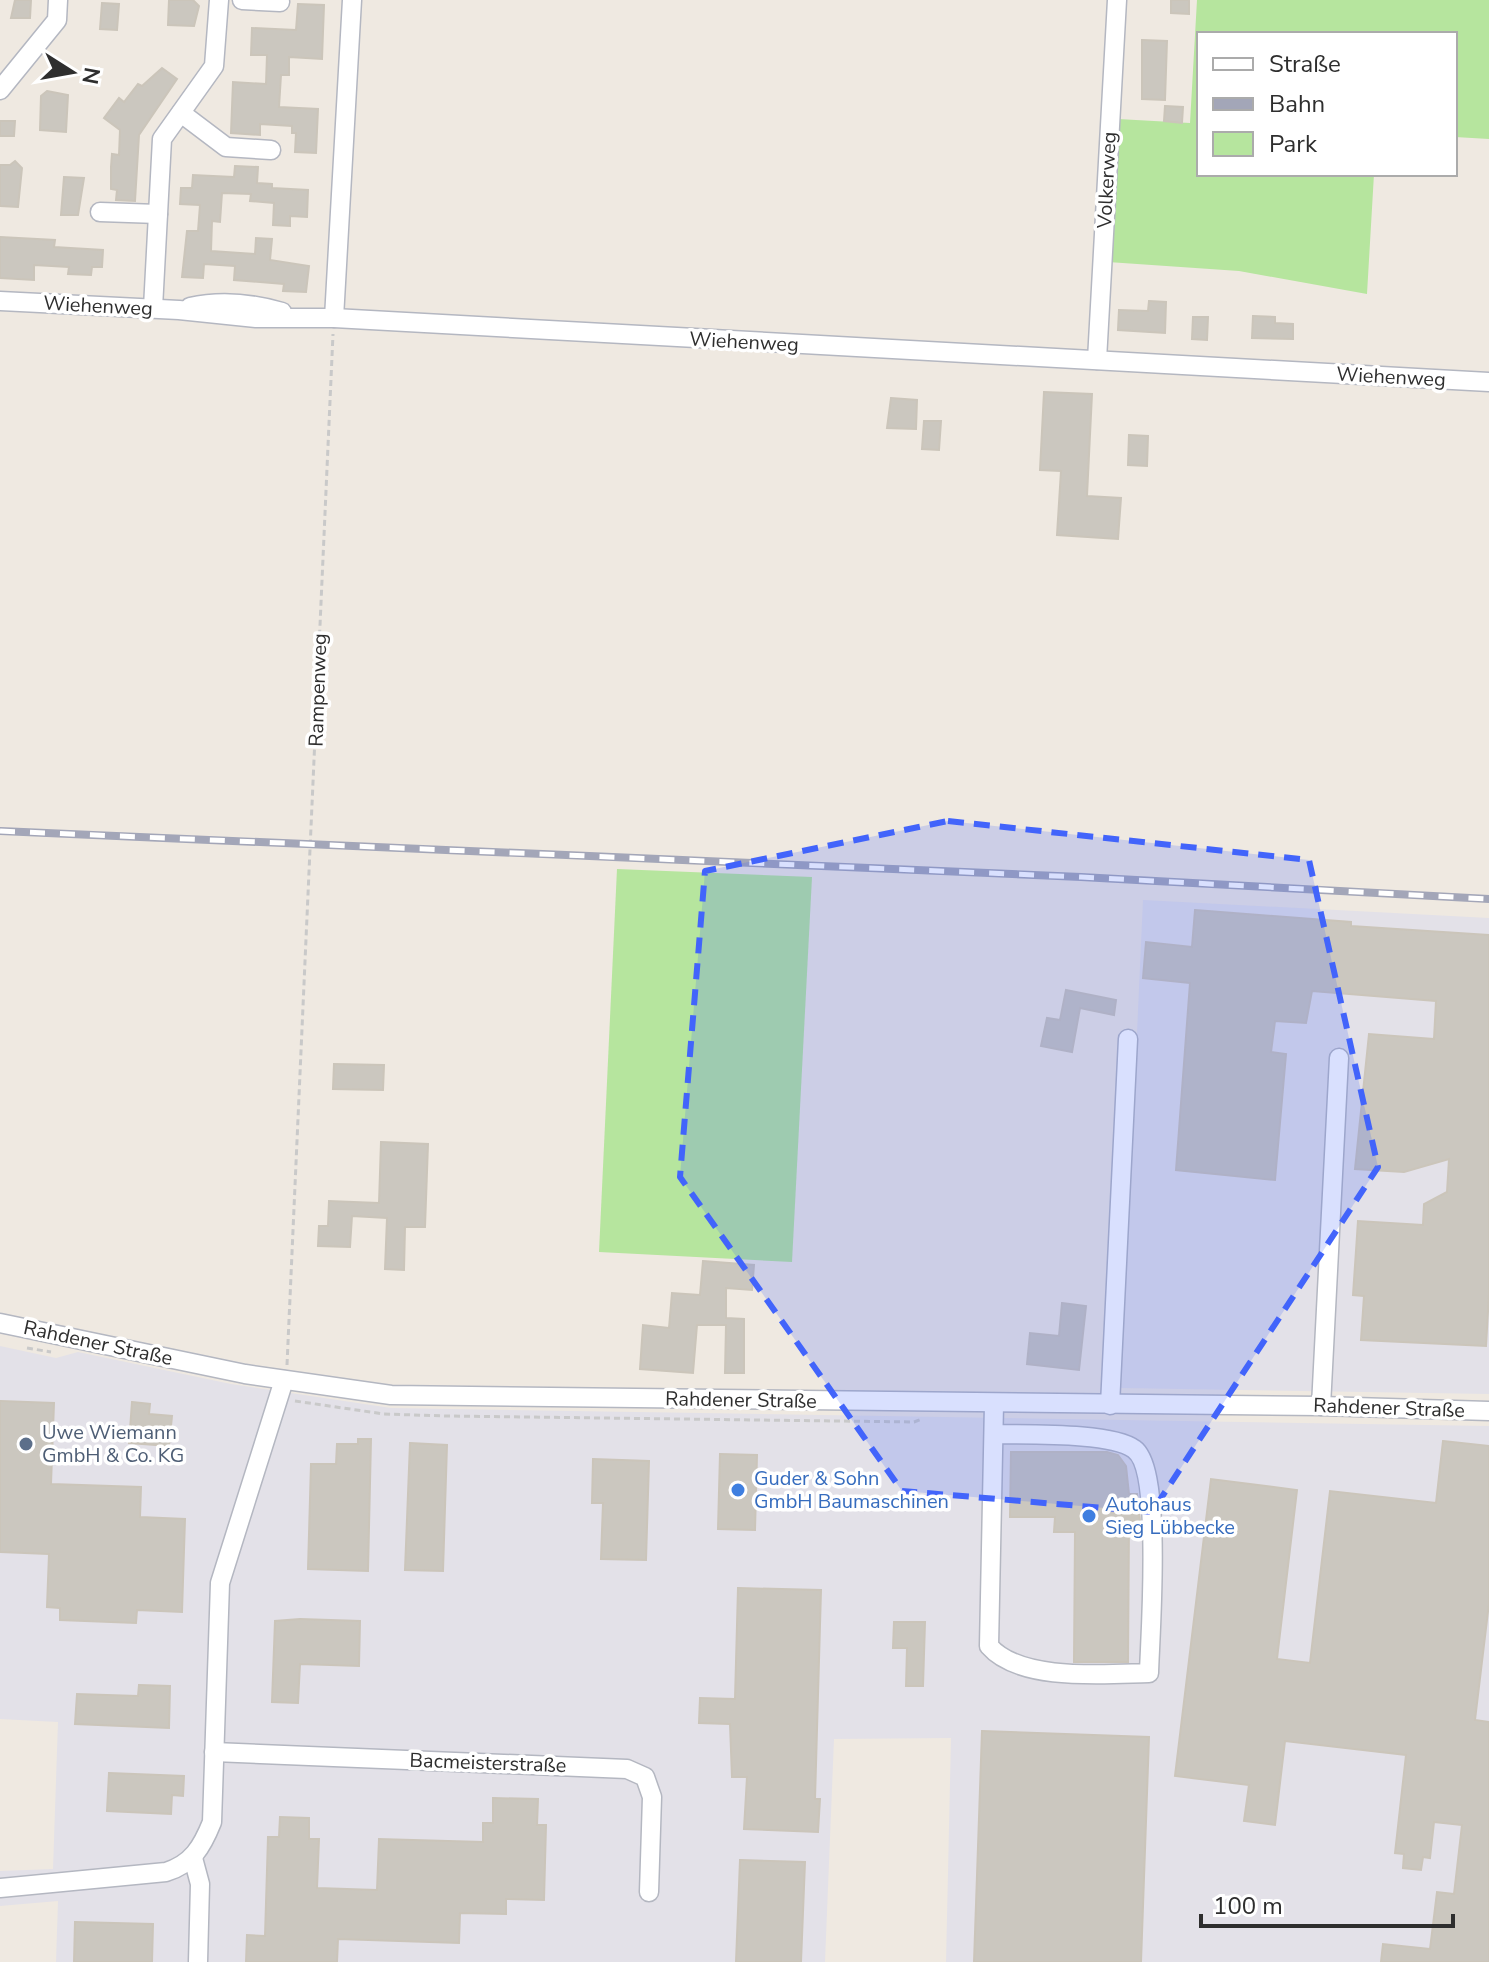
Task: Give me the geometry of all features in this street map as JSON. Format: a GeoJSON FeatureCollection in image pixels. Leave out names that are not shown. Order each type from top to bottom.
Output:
{"type":"FeatureCollection","features":[{"type":"Feature","properties":{"kind":"street"},"geometry":{"type":"LineString","coordinates":[[0,90],[57,20],[58,0]]}},
{"type":"Feature","properties":{"kind":"street"},"geometry":{"type":"LineString","coordinates":[[153,308],[162,139],[214,66],[219,0]]}},
{"type":"Feature","properties":{"kind":"street"},"geometry":{"type":"LineString","coordinates":[[242,0],[280,2]]}},
{"type":"Feature","properties":{"kind":"street"},"geometry":{"type":"LineString","coordinates":[[334,318],[352,0]]}},
{"type":"Feature","properties":{"kind":"street","name":"Volkerweg"},"geometry":{"type":"LineString","coordinates":[[1097,360],[1117,0]]}},
{"type":"Feature","properties":{"kind":"street"},"geometry":{"type":"LineString","coordinates":[[181,113],[226,147],[271,150]]}},
{"type":"Feature","properties":{"kind":"street"},"geometry":{"type":"LineString","coordinates":[[100,212],[158,214]]}},
{"type":"Feature","properties":{"kind":"street","name":"Wiehenweg"},"geometry":{"type":"LineString","coordinates":[[0,301],[179,310],[213,302],[256,304],[299,316],[1489,382]]}},
{"type":"Feature","properties":{"kind":"street"},"geometry":{"type":"LineString","coordinates":[[1110,1405],[1128,1039]]}},
{"type":"Feature","properties":{"kind":"street"},"geometry":{"type":"LineString","coordinates":[[1321,1406],[1339,1058]]}},
{"type":"Feature","properties":{"kind":"street","name":"Rahdener Straße"},"geometry":{"type":"LineString","coordinates":[[0,1323],[284,1380],[391,1395],[1321,1406],[1489,1411]]}},
{"type":"Feature","properties":{"kind":"street"},"geometry":{"type":"LineString","coordinates":[[0,1888],[166,1872],[193,1858],[212,1822],[220,1583],[284,1380]]}},
{"type":"Feature","properties":{"kind":"street"},"geometry":{"type":"LineString","coordinates":[[994,1404],[989,1519],[989,1646],[997,1656],[1014,1664],[1044,1670],[1092,1674],[1149,1673],[1152,1498],[1145,1464],[1138,1451],[1125,1444],[1077,1437],[994,1434]]}},
{"type":"Feature","properties":{"kind":"street","name":"Bacmeisterstraße"},"geometry":{"type":"LineString","coordinates":[[214,1752],[627,1769],[645,1777],[652,1797],[649,1892]]}},
{"type":"Feature","properties":{"kind":"street"},"geometry":{"type":"LineString","coordinates":[[193,1858],[200,1884],[198,1962]]}},
{"type":"Feature","properties":{"kind":"path","name":"Rampenweg"},"geometry":{"type":"LineString","coordinates":[[284,1380],[291,1332],[334,318]]}},
{"type":"Feature","properties":{"kind":"highlighted area"},"geometry":{"type":"Polygon","coordinates":[[[948,821],[1309,860],[1378,1167],[1152,1512],[902,1491],[680,1177],[705,871],[948,821]]]}},
{"type":"Feature","properties":{"kind":"shaded area"},"geometry":{"type":"Polygon","coordinates":[[[1143,900],[1489,918],[1489,1394],[1121,1388],[1143,900]]]}},
{"type":"Feature","properties":{"kind":"shaded area"},"geometry":{"type":"Polygon","coordinates":[[[0,1346],[56,1358],[78,1352],[231,1384],[391,1408],[1489,1426],[1489,1962],[946,1962],[951,1738],[834,1739],[825,1962],[56,1962],[58,1901],[0,1906],[0,1871],[53,1869],[58,1722],[0,1719],[0,1346]]]}},
{"type":"Feature","properties":{"kind":"green space"},"geometry":{"type":"Polygon","coordinates":[[[1197,0],[1489,0],[1489,139],[1457,137],[1457,32],[1197,32],[1197,176],[1374,176],[1367,294],[1239,271],[1108,262],[1118,119],[1190,123],[1197,0]]]}},
{"type":"Feature","properties":{"kind":"green space"},"geometry":{"type":"Polygon","coordinates":[[[617,869],[812,877],[792,1262],[599,1252],[617,869]]]}},
{"type":"Feature","properties":{"kind":"building"},"geometry":{"type":"Polygon","coordinates":[[[15,0],[31,0],[30,18],[11,18],[15,0]]]}},
{"type":"Feature","properties":{"kind":"building"},"geometry":{"type":"Polygon","coordinates":[[[169,0],[193,0],[199,6],[194,26],[168,25],[169,0]]]}},
{"type":"Feature","properties":{"kind":"building"},"geometry":{"type":"Polygon","coordinates":[[[1171,0],[1189,0],[1189,14],[1171,13],[1171,0]]]}},
{"type":"Feature","properties":{"kind":"building"},"geometry":{"type":"Polygon","coordinates":[[[102,3],[119,4],[117,30],[100,29],[102,3]]]}},
{"type":"Feature","properties":{"kind":"building"},"geometry":{"type":"Polygon","coordinates":[[[298,4],[324,5],[322,59],[289,57],[289,75],[281,75],[279,107],[318,109],[316,153],[295,152],[296,133],[292,133],[292,126],[260,124],[260,135],[231,133],[233,82],[266,84],[267,55],[251,55],[252,28],[296,30],[298,4]]]}},
{"type":"Feature","properties":{"kind":"building"},"geometry":{"type":"Polygon","coordinates":[[[1142,40],[1167,41],[1165,100],[1142,99],[1142,40]]]}},
{"type":"Feature","properties":{"kind":"building"},"geometry":{"type":"Polygon","coordinates":[[[162,68],[177,79],[139,135],[135,201],[116,200],[117,190],[111,189],[111,167],[112,154],[119,155],[120,130],[104,118],[119,98],[124,102],[138,84],[142,86],[162,68]]]}},
{"type":"Feature","properties":{"kind":"building"},"geometry":{"type":"Polygon","coordinates":[[[47,91],[68,95],[66,132],[40,130],[41,96],[47,91]]]}},
{"type":"Feature","properties":{"kind":"building"},"geometry":{"type":"Polygon","coordinates":[[[1165,106],[1183,107],[1182,123],[1164,121],[1165,106]]]}},
{"type":"Feature","properties":{"kind":"building"},"geometry":{"type":"Polygon","coordinates":[[[0,121],[15,121],[14,136],[0,136],[0,121]]]}},
{"type":"Feature","properties":{"kind":"building"},"geometry":{"type":"Polygon","coordinates":[[[15,161],[22,168],[18,207],[0,206],[0,165],[10,165],[15,161]]]}},
{"type":"Feature","properties":{"kind":"building"},"geometry":{"type":"Polygon","coordinates":[[[235,166],[258,167],[257,183],[272,184],[272,188],[308,190],[307,217],[290,216],[290,226],[273,225],[274,203],[250,201],[251,194],[222,193],[220,222],[212,221],[211,251],[255,254],[256,238],[272,239],[270,260],[309,266],[306,292],[283,291],[284,284],[234,280],[235,266],[204,264],[203,278],[182,277],[187,231],[198,231],[200,205],[180,204],[181,188],[192,188],[193,175],[234,177],[235,166]]]}},
{"type":"Feature","properties":{"kind":"building"},"geometry":{"type":"Polygon","coordinates":[[[64,177],[84,178],[78,215],[61,215],[64,177]]]}},
{"type":"Feature","properties":{"kind":"building"},"geometry":{"type":"Polygon","coordinates":[[[0,237],[55,240],[54,247],[103,250],[102,267],[92,267],[91,275],[68,274],[69,267],[34,265],[34,280],[0,278],[0,237]]]}},
{"type":"Feature","properties":{"kind":"building"},"geometry":{"type":"Polygon","coordinates":[[[1149,301],[1166,302],[1165,333],[1118,330],[1119,310],[1148,311],[1149,301]]]}},
{"type":"Feature","properties":{"kind":"building"},"geometry":{"type":"Polygon","coordinates":[[[1253,316],[1275,317],[1275,323],[1293,324],[1293,339],[1252,338],[1253,316]]]}},
{"type":"Feature","properties":{"kind":"building"},"geometry":{"type":"Polygon","coordinates":[[[1193,317],[1208,317],[1207,340],[1192,339],[1193,317]]]}},
{"type":"Feature","properties":{"kind":"building"},"geometry":{"type":"Polygon","coordinates":[[[1044,392],[1092,394],[1087,496],[1121,498],[1118,539],[1057,535],[1061,471],[1040,470],[1044,392]]]}},
{"type":"Feature","properties":{"kind":"building"},"geometry":{"type":"Polygon","coordinates":[[[891,398],[917,400],[916,429],[887,428],[891,398]]]}},
{"type":"Feature","properties":{"kind":"building"},"geometry":{"type":"Polygon","coordinates":[[[924,421],[941,421],[939,450],[922,449],[924,421]]]}},
{"type":"Feature","properties":{"kind":"building"},"geometry":{"type":"Polygon","coordinates":[[[1129,435],[1148,436],[1147,466],[1128,465],[1129,435]]]}},
{"type":"Feature","properties":{"kind":"building"},"geometry":{"type":"Polygon","coordinates":[[[1195,910],[1351,922],[1351,926],[1489,935],[1489,1294],[1486,1346],[1361,1340],[1364,1296],[1353,1295],[1358,1221],[1423,1225],[1424,1204],[1447,1192],[1449,1159],[1404,1172],[1355,1169],[1369,1034],[1434,1039],[1436,1001],[1312,991],[1306,1023],[1275,1021],[1271,1052],[1286,1054],[1275,1180],[1176,1170],[1190,983],[1143,978],[1146,942],[1192,947],[1195,910]]]}},
{"type":"Feature","properties":{"kind":"building"},"geometry":{"type":"Polygon","coordinates":[[[1066,990],[1116,1000],[1114,1015],[1080,1008],[1072,1052],[1041,1046],[1047,1018],[1060,1020],[1066,990]]]}},
{"type":"Feature","properties":{"kind":"building"},"geometry":{"type":"Polygon","coordinates":[[[334,1064],[384,1065],[383,1090],[333,1089],[334,1064]]]}},
{"type":"Feature","properties":{"kind":"building"},"geometry":{"type":"Polygon","coordinates":[[[381,1142],[428,1144],[425,1227],[405,1227],[404,1270],[385,1269],[387,1218],[352,1216],[350,1247],[318,1246],[319,1226],[328,1226],[329,1201],[379,1203],[381,1142]]]}},
{"type":"Feature","properties":{"kind":"building"},"geometry":{"type":"Polygon","coordinates":[[[703,1261],[754,1265],[752,1290],[726,1288],[726,1318],[744,1319],[744,1373],[725,1373],[726,1325],[697,1325],[693,1373],[640,1369],[643,1325],[669,1328],[672,1293],[700,1295],[703,1261]]]}},
{"type":"Feature","properties":{"kind":"building"},"geometry":{"type":"Polygon","coordinates":[[[1062,1303],[1086,1306],[1079,1370],[1027,1364],[1030,1333],[1059,1336],[1062,1303]]]}},
{"type":"Feature","properties":{"kind":"building"},"geometry":{"type":"Polygon","coordinates":[[[0,1401],[54,1403],[51,1484],[141,1487],[140,1517],[185,1519],[182,1612],[137,1610],[136,1623],[60,1620],[60,1608],[47,1607],[49,1554],[0,1552],[0,1401]]]}},
{"type":"Feature","properties":{"kind":"building"},"geometry":{"type":"Polygon","coordinates":[[[132,1402],[150,1404],[149,1414],[172,1416],[169,1446],[129,1443],[132,1402]]]}},
{"type":"Feature","properties":{"kind":"building"},"geometry":{"type":"Polygon","coordinates":[[[358,1439],[371,1439],[368,1571],[308,1569],[311,1464],[336,1464],[337,1444],[358,1444],[358,1439]]]}},
{"type":"Feature","properties":{"kind":"building"},"geometry":{"type":"Polygon","coordinates":[[[1443,1441],[1489,1446],[1489,1603],[1475,1720],[1489,1722],[1489,1962],[1381,1962],[1383,1944],[1430,1949],[1437,1892],[1454,1894],[1462,1825],[1434,1822],[1430,1858],[1423,1857],[1421,1870],[1403,1868],[1404,1854],[1395,1853],[1406,1755],[1285,1741],[1275,1825],[1244,1821],[1249,1785],[1175,1776],[1211,1479],[1297,1490],[1277,1659],[1310,1663],[1330,1491],[1436,1503],[1443,1441]]]}},
{"type":"Feature","properties":{"kind":"building"},"geometry":{"type":"Polygon","coordinates":[[[410,1443],[447,1445],[443,1571],[405,1570],[410,1443]]]}},
{"type":"Feature","properties":{"kind":"building"},"geometry":{"type":"Polygon","coordinates":[[[1011,1452],[1107,1452],[1118,1455],[1126,1466],[1129,1494],[1137,1494],[1140,1521],[1129,1521],[1128,1662],[1074,1662],[1075,1532],[1054,1532],[1055,1517],[1010,1517],[1011,1452]]]}},
{"type":"Feature","properties":{"kind":"building"},"geometry":{"type":"Polygon","coordinates":[[[720,1454],[757,1455],[755,1530],[718,1529],[720,1454]]]}},
{"type":"Feature","properties":{"kind":"building"},"geometry":{"type":"Polygon","coordinates":[[[593,1459],[649,1461],[646,1560],[601,1559],[603,1503],[592,1503],[593,1459]]]}},
{"type":"Feature","properties":{"kind":"building"},"geometry":{"type":"Polygon","coordinates":[[[738,1588],[821,1590],[815,1799],[820,1799],[818,1832],[744,1829],[747,1777],[732,1777],[730,1724],[699,1723],[700,1698],[735,1699],[738,1588]]]}},
{"type":"Feature","properties":{"kind":"building"},"geometry":{"type":"Polygon","coordinates":[[[275,1621],[360,1621],[359,1666],[300,1664],[298,1703],[272,1702],[275,1621]]]}},
{"type":"Feature","properties":{"kind":"building"},"geometry":{"type":"Polygon","coordinates":[[[894,1622],[925,1622],[923,1686],[906,1686],[907,1648],[893,1648],[894,1622]]]}},
{"type":"Feature","properties":{"kind":"building"},"geometry":{"type":"Polygon","coordinates":[[[139,1685],[170,1686],[169,1728],[75,1724],[77,1694],[138,1696],[139,1685]]]}},
{"type":"Feature","properties":{"kind":"building"},"geometry":{"type":"Polygon","coordinates":[[[982,1731],[1149,1737],[1141,1962],[974,1962],[982,1731]]]}},
{"type":"Feature","properties":{"kind":"building"},"geometry":{"type":"Polygon","coordinates":[[[109,1773],[184,1776],[183,1796],[172,1795],[171,1814],[107,1811],[109,1773]]]}},
{"type":"Feature","properties":{"kind":"building"},"geometry":{"type":"Polygon","coordinates":[[[493,1798],[538,1799],[537,1825],[546,1825],[544,1900],[506,1899],[506,1914],[460,1913],[459,1943],[338,1939],[337,1962],[246,1962],[247,1935],[265,1936],[268,1837],[279,1837],[280,1817],[309,1818],[309,1839],[319,1839],[317,1888],[377,1890],[379,1839],[483,1842],[483,1823],[493,1823],[493,1798]]]}},
{"type":"Feature","properties":{"kind":"building"},"geometry":{"type":"Polygon","coordinates":[[[740,1860],[805,1862],[801,1962],[736,1962],[740,1860]]]}},
{"type":"Feature","properties":{"kind":"building"},"geometry":{"type":"Polygon","coordinates":[[[75,1922],[153,1924],[152,1962],[74,1962],[75,1922]]]}},
{"type":"Feature","properties":{"kind":"railway"},"geometry":{"type":"LineString","coordinates":[[0,831],[1081,877],[1489,899]]}},
{"type":"Feature","properties":{"kind":"place","name":"Uwe Wiemann GmbH & Co. KG"},"geometry":{"type":"Point","coordinates":[26,1444]}},
{"type":"Feature","properties":{"kind":"place","name":"Guder & Sohn GmbH Baumaschinen"},"geometry":{"type":"Point","coordinates":[738,1490]}},
{"type":"Feature","properties":{"kind":"place","name":"Autohaus Sieg Lübbecke"},"geometry":{"type":"Point","coordinates":[1089,1516]}}]}
